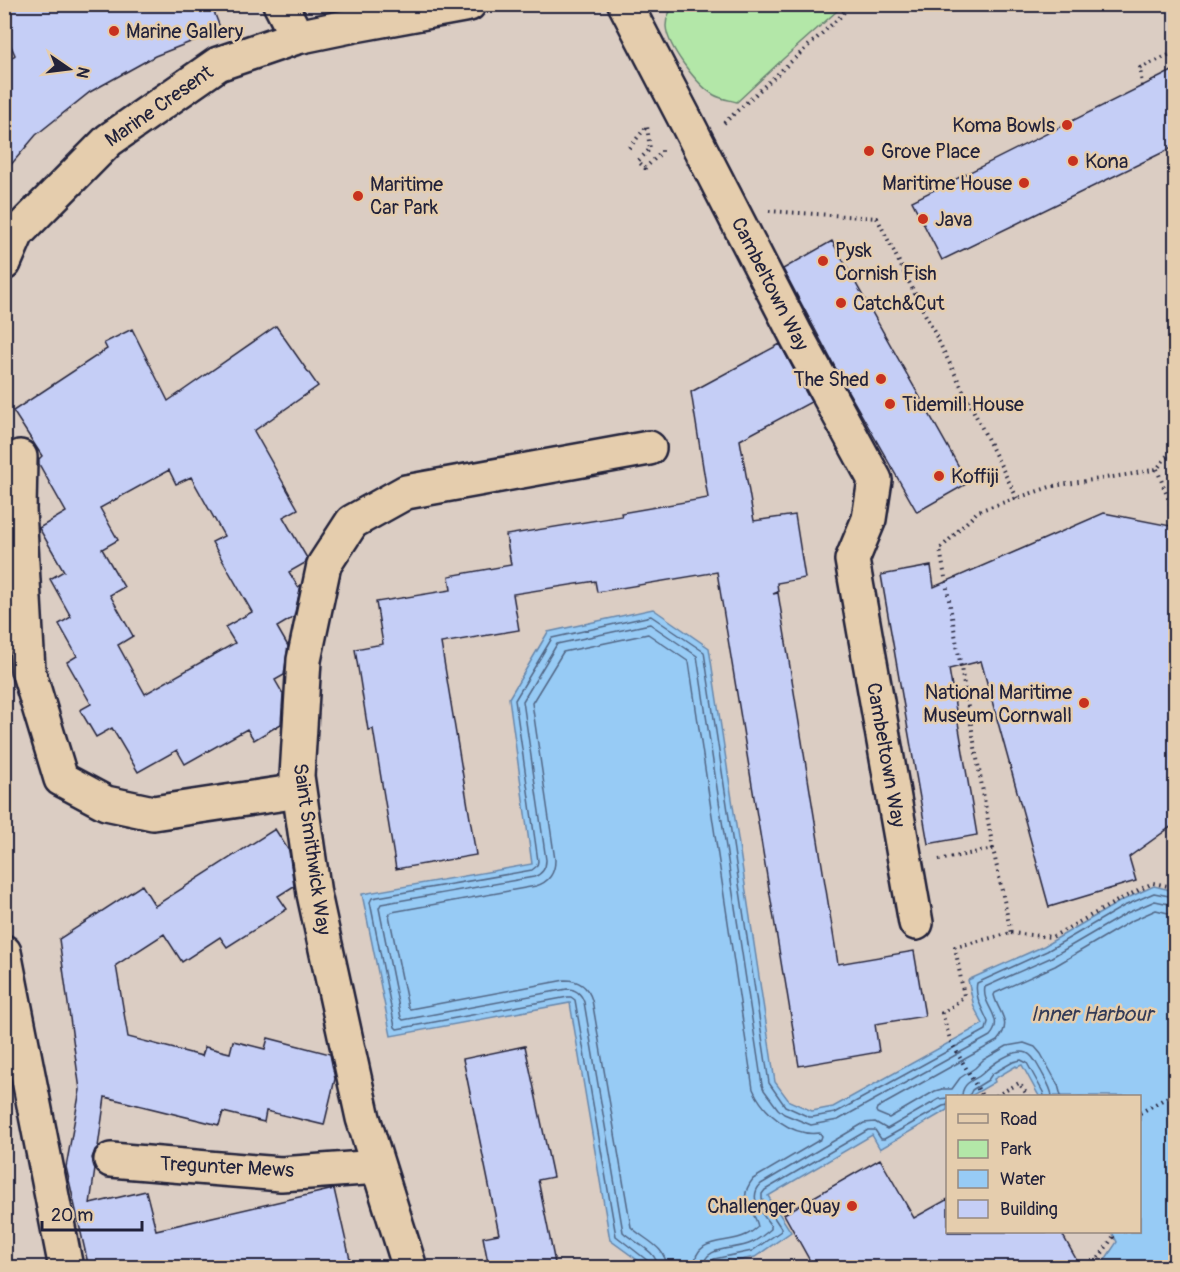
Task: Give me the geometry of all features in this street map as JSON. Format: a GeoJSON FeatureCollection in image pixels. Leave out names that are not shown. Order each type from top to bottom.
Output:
{"type":"FeatureCollection","features":[{"type":"Feature","properties":{"kind":"street"},"geometry":{"type":"LineString","coordinates":[[280,4],[297,37]]}},
{"type":"Feature","properties":{"kind":"street","name":"Marine Cresent"},"geometry":{"type":"LineString","coordinates":[[4,263],[17,233],[109,140],[218,64],[297,37],[469,4]]}},
{"type":"Feature","properties":{"kind":"street","name":"Cambeltown Way"},"geometry":{"type":"LineString","coordinates":[[625,4],[791,327],[875,480],[870,519],[852,560],[916,922]]}},
{"type":"Feature","properties":{"kind":"street","name":"Saint Smithwick Way"},"geometry":{"type":"LineString","coordinates":[[410,1268],[363,1118],[314,894],[297,776],[303,660],[324,565],[352,522],[406,492],[649,448]]}},
{"type":"Feature","properties":{"kind":"street"},"geometry":{"type":"LineString","coordinates":[[20,457],[19,510],[27,670],[61,779],[106,803],[153,813],[299,791]]}},
{"type":"Feature","properties":{"kind":"street"},"geometry":{"type":"LineString","coordinates":[[4,952],[66,1268]]}},
{"type":"Feature","properties":{"kind":"street","name":"Tregunter Mews"},"geometry":{"type":"LineString","coordinates":[[111,1160],[281,1174],[378,1167]]}},
{"type":"Feature","properties":{"kind":"path"},"geometry":{"type":"LineString","coordinates":[[629,148],[647,126],[650,149],[638,161],[645,168],[662,152],[663,133],[692,132],[841,16],[850,4]]}},
{"type":"Feature","properties":{"kind":"path"},"geometry":{"type":"LineString","coordinates":[[1142,86],[1140,68],[1176,52]]}},
{"type":"Feature","properties":{"kind":"path"},"geometry":{"type":"LineString","coordinates":[[765,210],[877,218],[1017,498]]}},
{"type":"Feature","properties":{"kind":"path"},"geometry":{"type":"LineString","coordinates":[[1011,933],[993,849],[940,549],[978,511],[1053,486],[1157,469],[1176,444]]}},
{"type":"Feature","properties":{"kind":"path"},"geometry":{"type":"LineString","coordinates":[[1157,469],[1176,519]]}},
{"type":"Feature","properties":{"kind":"path"},"geometry":{"type":"LineString","coordinates":[[906,866],[993,849]]}},
{"type":"Feature","properties":{"kind":"path"},"geometry":{"type":"LineString","coordinates":[[980,1094],[951,1042],[942,1013],[964,996],[955,947],[1011,933],[1052,937],[1153,883],[1176,888]]}},
{"type":"Feature","properties":{"kind":"path"},"geometry":{"type":"LineString","coordinates":[[998,1095],[1019,1083],[1027,1095]]}},
{"type":"Feature","properties":{"kind":"path"},"geometry":{"type":"LineString","coordinates":[[1141,1112],[1176,1092]]}},
{"type":"Feature","properties":{"kind":"path"},"geometry":{"type":"LineString","coordinates":[[1092,1268],[1113,1237],[1111,1233]]}},
{"type":"Feature","properties":{"kind":"green space"},"geometry":{"type":"Polygon","coordinates":[[[675,4],[842,5],[737,102],[717,96],[707,90],[677,54],[666,26],[675,4]]]}},
{"type":"Feature","properties":{"kind":"water","name":"Inner Harbour"},"geometry":{"type":"Polygon","coordinates":[[[653,609],[709,648],[775,1082],[789,1101],[812,1111],[833,1107],[983,1024],[974,1007],[968,980],[1044,946],[1121,901],[1154,886],[1170,890],[1175,888],[1175,1267],[1100,1267],[1117,1242],[1112,1233],[1141,1233],[1141,1095],[1038,1095],[1022,1065],[1016,1066],[973,1095],[946,1095],[946,1111],[880,1149],[872,1135],[768,1196],[791,1232],[755,1257],[702,1268],[647,1267],[610,1240],[570,1003],[391,1036],[362,894],[532,864],[509,698],[548,632],[653,609]]]}},
{"type":"Feature","properties":{"kind":"building"},"geometry":{"type":"Polygon","coordinates":[[[4,4],[211,4],[221,30],[155,56],[90,92],[36,135],[4,173],[4,65],[15,55],[4,30],[4,4]]]}},
{"type":"Feature","properties":{"kind":"building","name":"Maritime House"},"geometry":{"type":"Polygon","coordinates":[[[1176,69],[1176,146],[942,260],[912,201],[1176,69]]]}},
{"type":"Feature","properties":{"kind":"building","name":"Tidemill House"},"geometry":{"type":"Polygon","coordinates":[[[832,241],[968,483],[917,512],[844,384],[783,269],[832,241]]]}},
{"type":"Feature","properties":{"kind":"building"},"geometry":{"type":"Polygon","coordinates":[[[276,326],[318,386],[254,431],[298,509],[283,517],[307,558],[305,563],[289,572],[298,587],[301,585],[294,617],[277,627],[288,646],[284,675],[275,680],[283,694],[281,724],[254,740],[247,729],[185,764],[177,750],[138,772],[112,728],[96,737],[80,710],[91,704],[67,662],[77,656],[59,624],[71,617],[50,579],[64,571],[39,528],[66,512],[39,464],[42,456],[13,411],[107,349],[104,343],[132,329],[168,401],[276,326]],[[169,470],[100,508],[118,540],[102,549],[124,587],[110,595],[133,636],[118,645],[145,694],[235,643],[225,627],[252,612],[212,542],[224,536],[191,477],[176,484],[169,470]]]}},
{"type":"Feature","properties":{"kind":"building"},"geometry":{"type":"Polygon","coordinates":[[[780,344],[811,402],[740,440],[754,521],[795,515],[805,578],[777,583],[778,592],[773,594],[778,593],[838,964],[914,951],[925,1016],[875,1024],[879,1052],[799,1066],[717,572],[597,592],[595,581],[513,594],[519,630],[441,643],[476,855],[396,869],[373,729],[368,730],[355,649],[383,644],[376,602],[451,590],[449,576],[511,565],[506,535],[622,516],[621,513],[708,498],[691,392],[780,344]]]}},
{"type":"Feature","properties":{"kind":"building","name":"National Maritime Museum Cornwall"},"geometry":{"type":"Polygon","coordinates":[[[1104,513],[1176,527],[1176,823],[1129,857],[1136,881],[1049,907],[981,661],[949,669],[977,835],[928,844],[881,575],[931,566],[934,587],[1104,513]]]}},
{"type":"Feature","properties":{"kind":"building"},"geometry":{"type":"Polygon","coordinates":[[[275,829],[289,851],[294,886],[278,896],[287,909],[227,947],[220,937],[182,962],[164,934],[116,965],[128,1037],[202,1056],[205,1047],[230,1053],[233,1041],[265,1049],[268,1038],[330,1054],[335,1079],[324,1125],[266,1111],[264,1122],[223,1112],[219,1125],[105,1097],[98,1147],[92,1158],[95,1169],[90,1204],[146,1191],[156,1230],[334,1189],[352,1268],[89,1268],[66,1167],[80,1090],[59,939],[142,885],[155,906],[275,829]]]}},
{"type":"Feature","properties":{"kind":"building"},"geometry":{"type":"Polygon","coordinates":[[[525,1046],[553,1177],[538,1180],[556,1268],[489,1268],[483,1237],[499,1234],[463,1059],[525,1046]]]}},
{"type":"Feature","properties":{"kind":"building","name":"Challenger Quay"},"geometry":{"type":"Polygon","coordinates":[[[880,1159],[914,1218],[946,1200],[946,1233],[1062,1233],[1081,1268],[814,1268],[784,1214],[880,1159]]]}},
{"type":"Feature","properties":{"kind":"place","name":"Marine Gallery"},"geometry":{"type":"Point","coordinates":[114,31]}},
{"type":"Feature","properties":{"kind":"place","name":"Koma Bowls"},"geometry":{"type":"Point","coordinates":[1067,125]}},
{"type":"Feature","properties":{"kind":"place","name":"Grove Place"},"geometry":{"type":"Point","coordinates":[869,151]}},
{"type":"Feature","properties":{"kind":"place","name":"Kona"},"geometry":{"type":"Point","coordinates":[1073,161]}},
{"type":"Feature","properties":{"kind":"place","name":"Maritime House"},"geometry":{"type":"Point","coordinates":[1024,183]}},
{"type":"Feature","properties":{"kind":"place","name":"Maritime Car Park"},"geometry":{"type":"Point","coordinates":[358,196]}},
{"type":"Feature","properties":{"kind":"place","name":"Java"},"geometry":{"type":"Point","coordinates":[923,219]}},
{"type":"Feature","properties":{"kind":"place","name":"Pysk Cornish Fish"},"geometry":{"type":"Point","coordinates":[823,261]}},
{"type":"Feature","properties":{"kind":"place","name":"Catch&Cut"},"geometry":{"type":"Point","coordinates":[841,303]}},
{"type":"Feature","properties":{"kind":"place","name":"The Shed"},"geometry":{"type":"Point","coordinates":[881,379]}},
{"type":"Feature","properties":{"kind":"place","name":"Tidemill House"},"geometry":{"type":"Point","coordinates":[890,404]}},
{"type":"Feature","properties":{"kind":"place","name":"Koffiji"},"geometry":{"type":"Point","coordinates":[939,476]}},
{"type":"Feature","properties":{"kind":"place","name":"National Maritime Museum Cornwall"},"geometry":{"type":"Point","coordinates":[1084,703]}},
{"type":"Feature","properties":{"kind":"place","name":"Challenger Quay"},"geometry":{"type":"Point","coordinates":[852,1206]}}]}
